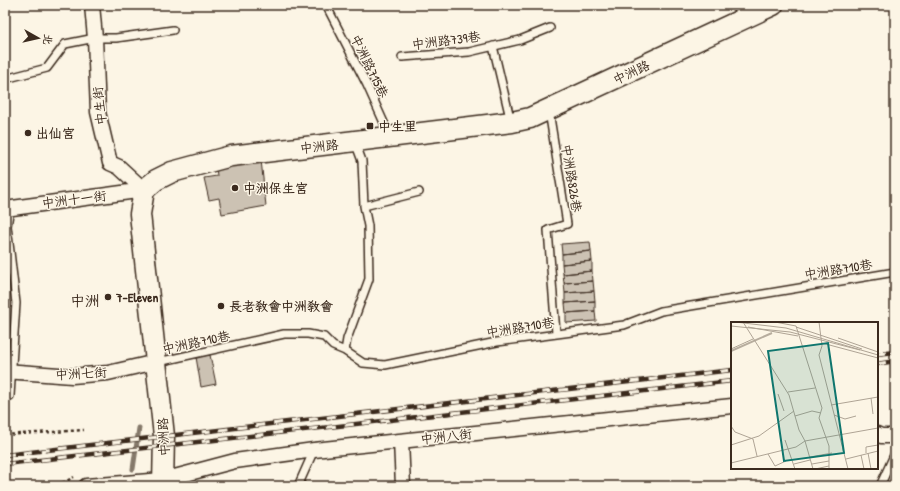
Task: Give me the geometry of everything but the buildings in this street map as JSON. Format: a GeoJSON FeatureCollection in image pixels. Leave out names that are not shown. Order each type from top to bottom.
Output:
{"type":"FeatureCollection","features":[{"type":"Feature","properties":{"kind":"street","name":"中生街"},"geometry":{"type":"LineString","coordinates":[[92,5],[98,112],[110,163],[119,167],[144,190]]}},
{"type":"Feature","properties":{"kind":"street","name":"中洲路"},"geometry":{"type":"LineString","coordinates":[[163,483],[164,436],[140,214],[144,190],[156,180],[172,172],[214,159],[391,138],[512,122],[530,118],[773,5]]}},
{"type":"Feature","properties":{"kind":"street","name":"中洲十一街"},"geometry":{"type":"LineString","coordinates":[[8,208],[144,190]]}},
{"type":"Feature","properties":{"kind":"street","name":"中洲七街"},"geometry":{"type":"LineString","coordinates":[[8,372],[72,376],[108,373],[156,362]]}},
{"type":"Feature","properties":{"kind":"street","name":"中洲八街"},"geometry":{"type":"LineString","coordinates":[[86,486],[163,483],[235,461],[314,450],[731,406]]}},
{"type":"Feature","properties":{"kind":"street"},"geometry":{"type":"LineString","coordinates":[[878,434],[881,436],[895,436]]}},
{"type":"Feature","properties":{"kind":"street"},"geometry":{"type":"LineString","coordinates":[[401,441],[403,486]]}},
{"type":"Feature","properties":{"kind":"lane","name":"中洲路715巷"},"geometry":{"type":"LineString","coordinates":[[326,5],[367,85],[391,138]]}},
{"type":"Feature","properties":{"kind":"lane","name":"中洲路739巷"},"geometry":{"type":"LineString","coordinates":[[402,57],[469,52],[520,40],[550,28]]}},
{"type":"Feature","properties":{"kind":"lane"},"geometry":{"type":"LineString","coordinates":[[5,79],[47,68],[65,44],[95,38],[116,38],[173,30]]}},
{"type":"Feature","properties":{"kind":"lane","name":"中洲路739巷"},"geometry":{"type":"LineString","coordinates":[[493,46],[512,122]]}},
{"type":"Feature","properties":{"kind":"lane","name":"中洲路826巷"},"geometry":{"type":"LineString","coordinates":[[549,109],[566,224],[548,230],[556,333]]}},
{"type":"Feature","properties":{"kind":"lane"},"geometry":{"type":"LineString","coordinates":[[345,351],[347,339],[369,279],[368,226],[364,206],[362,161],[355,142]]}},
{"type":"Feature","properties":{"kind":"lane"},"geometry":{"type":"LineString","coordinates":[[364,206],[419,192]]}},
{"type":"Feature","properties":{"kind":"lane"},"geometry":{"type":"LineString","coordinates":[[8,208],[7,226],[16,303],[15,332],[8,372],[10,396]]}},
{"type":"Feature","properties":{"kind":"lane","name":"中洲路710巷"},"geometry":{"type":"LineString","coordinates":[[156,362],[284,334],[308,334],[324,337],[333,346],[345,351],[363,363],[385,365],[497,342],[624,325],[661,311],[895,272]]}},
{"type":"Feature","properties":{"kind":"lane"},"geometry":{"type":"LineString","coordinates":[[298,486],[314,450]]}},
{"type":"Feature","properties":{"kind":"lane"},"geometry":{"type":"LineString","coordinates":[[880,486],[895,453]]}},
{"type":"Feature","properties":{"kind":"path"},"geometry":{"type":"LineString","coordinates":[[5,425],[10,396]]}},
{"type":"Feature","properties":{"kind":"path"},"geometry":{"type":"LineString","coordinates":[[5,435],[84,430]]}},
{"type":"Feature","properties":{"kind":"waterway"},"geometry":{"type":"LineString","coordinates":[[133,469],[139,428]]}},
{"type":"Feature","properties":{"kind":"railway"},"geometry":{"type":"LineString","coordinates":[[878,354],[895,352]]}},
{"type":"Feature","properties":{"kind":"railway"},"geometry":{"type":"LineString","coordinates":[[878,364],[895,361]]}},
{"type":"Feature","properties":{"kind":"railway"},"geometry":{"type":"LineString","coordinates":[[5,455],[731,370]]}},
{"type":"Feature","properties":{"kind":"railway"},"geometry":{"type":"LineString","coordinates":[[5,464],[731,381]]}},
{"type":"Feature","properties":{"kind":"place","name":"中生里"},"geometry":{"type":"Point","coordinates":[370,126]}},
{"type":"Feature","properties":{"kind":"place","name":"出仙宮"},"geometry":{"type":"Point","coordinates":[28,133]}},
{"type":"Feature","properties":{"kind":"place","name":"中洲保生宮"},"geometry":{"type":"Point","coordinates":[235,188]}},
{"type":"Feature","properties":{"kind":"place","name":"7-Eleven"},"geometry":{"type":"Point","coordinates":[108,297]}},
{"type":"Feature","properties":{"kind":"place","name":"長老教會中洲教會"},"geometry":{"type":"Point","coordinates":[221,306]}},
{"type":"Feature","properties":{"kind":"district","name":"中洲"},"geometry":{"type":"Point","coordinates":[85,300]}}]}
